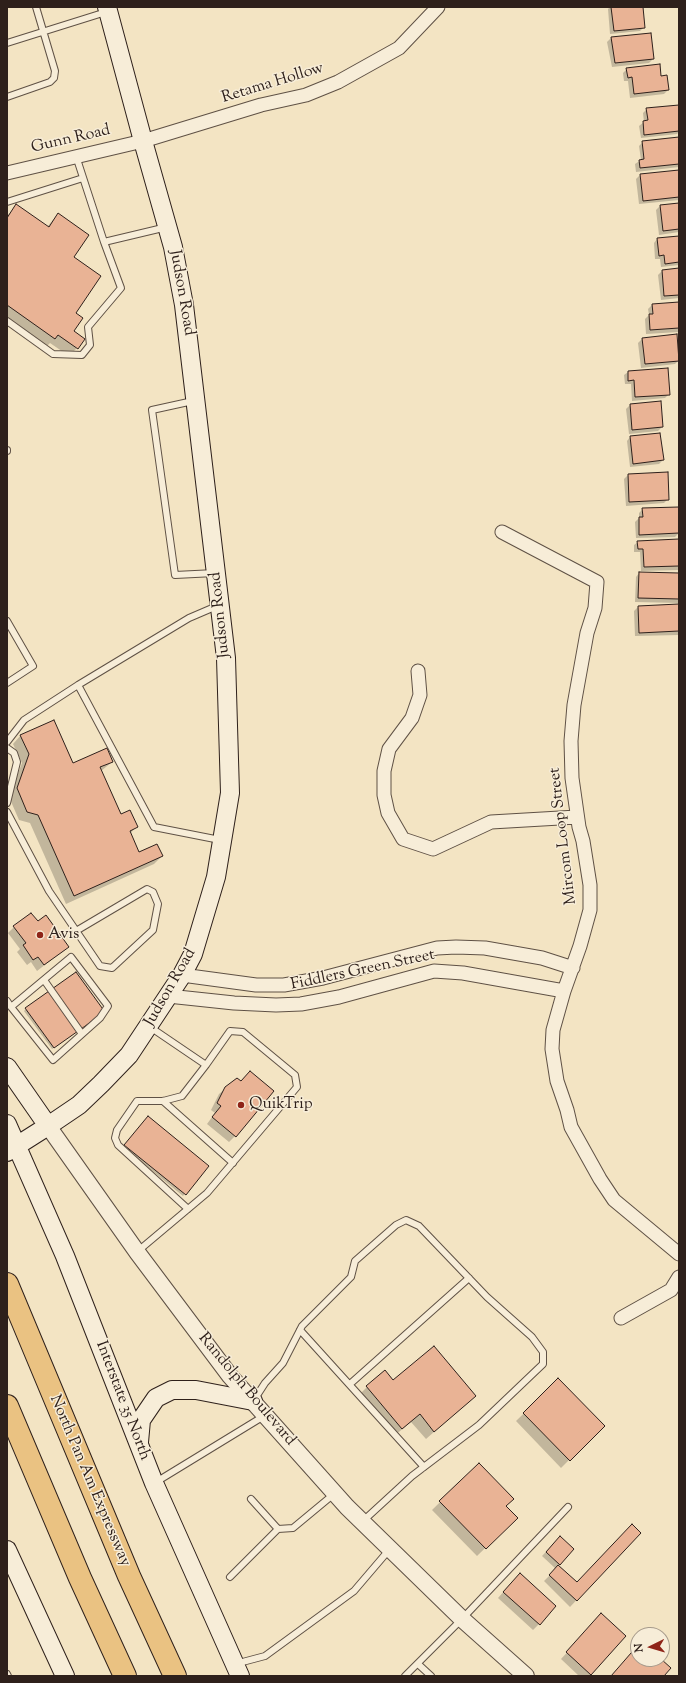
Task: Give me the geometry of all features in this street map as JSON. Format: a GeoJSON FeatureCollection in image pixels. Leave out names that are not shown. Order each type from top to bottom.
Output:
{"type":"FeatureCollection","features":[{"type":"Feature","properties":{"kind":"highway","name":"North Pan Am Expressway"},"geometry":{"type":"LineString","coordinates":[[7,1284],[129,1576],[175,1676]]}},
{"type":"Feature","properties":{"kind":"highway"},"geometry":{"type":"LineString","coordinates":[[7,1406],[80,1578],[125,1676]]}},
{"type":"Feature","properties":{"kind":"main road","name":"Judson Road"},"geometry":{"type":"LineString","coordinates":[[12,1149],[48,1126],[78,1104],[101,1084],[129,1055],[182,975],[193,954],[216,877],[230,793],[226,658],[197,400],[184,305],[168,227],[107,9]]}},
{"type":"Feature","properties":{"kind":"main road","name":"Randolph Boulevard"},"geometry":{"type":"LineString","coordinates":[[7,1067],[48,1126]]}},
{"type":"Feature","properties":{"kind":"main road","name":"Interstate 35 North"},"geometry":{"type":"LineString","coordinates":[[7,1124],[12,1149],[65,1256],[154,1483],[237,1670]]}},
{"type":"Feature","properties":{"kind":"main road"},"geometry":{"type":"LineString","coordinates":[[139,1445],[140,1420],[156,1398],[172,1390],[196,1390],[253,1401]]}},
{"type":"Feature","properties":{"kind":"main road"},"geometry":{"type":"LineString","coordinates":[[7,1550],[65,1676]]}},
{"type":"Feature","properties":{"kind":"street","name":"Retama Hollow"},"geometry":{"type":"LineString","coordinates":[[143,141],[261,105],[306,95],[338,82],[399,48],[438,7]]}},
{"type":"Feature","properties":{"kind":"street","name":"Gunn Road"},"geometry":{"type":"LineString","coordinates":[[7,173],[143,141]]}},
{"type":"Feature","properties":{"kind":"street","name":"Mircom Loop Street"},"geometry":{"type":"LineString","coordinates":[[502,532],[597,582],[595,608],[587,633],[574,705],[571,741],[572,778],[577,817],[590,885],[590,910],[553,1030],[552,1049],[557,1081],[567,1110],[570,1127],[600,1179],[614,1200],[679,1254]]}},
{"type":"Feature","properties":{"kind":"street"},"geometry":{"type":"LineString","coordinates":[[418,671],[420,695],[412,718],[390,749],[384,771],[384,795],[388,813],[403,840],[433,850],[491,822],[577,817]]}},
{"type":"Feature","properties":{"kind":"street","name":"Fiddlers Green Street"},"geometry":{"type":"LineString","coordinates":[[182,975],[256,985],[284,984],[323,978],[437,948],[456,947],[485,948],[535,957],[573,968]]}},
{"type":"Feature","properties":{"kind":"street","name":"Fiddlers Green Street"},"geometry":{"type":"LineString","coordinates":[[168,996],[234,1003],[276,1005],[301,1004],[339,997],[434,971],[463,973],[564,991]]}},
{"type":"Feature","properties":{"kind":"street","name":"Randolph Boulevard"},"geometry":{"type":"LineString","coordinates":[[48,1126],[137,1252],[230,1376],[363,1522],[462,1619],[526,1676]]}},
{"type":"Feature","properties":{"kind":"street"},"geometry":{"type":"LineString","coordinates":[[621,1318],[671,1290],[679,1277]]}},
{"type":"Feature","properties":{"kind":"lane"},"geometry":{"type":"LineString","coordinates":[[7,96],[50,82],[54,78],[55,71],[36,7]]}},
{"type":"Feature","properties":{"kind":"lane"},"geometry":{"type":"LineString","coordinates":[[7,43],[44,33],[107,9]]}},
{"type":"Feature","properties":{"kind":"lane"},"geometry":{"type":"LineString","coordinates":[[7,321],[53,354],[82,355],[90,345],[88,327],[121,288],[104,242],[76,156]]}},
{"type":"Feature","properties":{"kind":"lane"},"geometry":{"type":"LineString","coordinates":[[7,202],[83,178]]}},
{"type":"Feature","properties":{"kind":"lane"},"geometry":{"type":"LineString","coordinates":[[104,242],[168,227]]}},
{"type":"Feature","properties":{"kind":"lane"},"geometry":{"type":"LineString","coordinates":[[197,400],[152,410],[175,575],[216,573]]}},
{"type":"Feature","properties":{"kind":"lane"},"geometry":{"type":"LineString","coordinates":[[7,742],[24,720],[78,685],[189,618],[220,605]]}},
{"type":"Feature","properties":{"kind":"lane"},"geometry":{"type":"LineString","coordinates":[[7,621],[34,666],[7,683]]}},
{"type":"Feature","properties":{"kind":"lane"},"geometry":{"type":"LineString","coordinates":[[78,685],[154,827],[222,841]]}},
{"type":"Feature","properties":{"kind":"lane"},"geometry":{"type":"LineString","coordinates":[[7,748],[14,753],[16,762],[7,803]]}},
{"type":"Feature","properties":{"kind":"lane"},"geometry":{"type":"LineString","coordinates":[[7,812],[49,891],[76,931],[100,966],[112,968],[153,930],[158,904],[153,892],[147,889],[76,931]]}},
{"type":"Feature","properties":{"kind":"lane"},"geometry":{"type":"LineString","coordinates":[[7,1001],[11,1007],[52,1060],[100,1018],[108,1006],[71,957],[11,1007]]}},
{"type":"Feature","properties":{"kind":"lane"},"geometry":{"type":"LineString","coordinates":[[44,980],[82,1034]]}},
{"type":"Feature","properties":{"kind":"lane"},"geometry":{"type":"LineString","coordinates":[[149,1026],[206,1065]]}},
{"type":"Feature","properties":{"kind":"lane"},"geometry":{"type":"LineString","coordinates":[[137,1252],[207,1193],[296,1087],[294,1076],[243,1032],[230,1031],[182,1096],[163,1101],[137,1101],[117,1130],[115,1138],[118,1145],[188,1209]]}},
{"type":"Feature","properties":{"kind":"lane"},"geometry":{"type":"LineString","coordinates":[[163,1101],[232,1163]]}},
{"type":"Feature","properties":{"kind":"lane"},"geometry":{"type":"LineString","coordinates":[[253,1401],[265,1383],[282,1363],[302,1326],[351,1277],[355,1261],[396,1225],[406,1220],[419,1226],[487,1297],[532,1337],[543,1352],[543,1364],[479,1424],[424,1467],[363,1522]]}},
{"type":"Feature","properties":{"kind":"lane"},"geometry":{"type":"LineString","coordinates":[[350,1384],[469,1278]]}},
{"type":"Feature","properties":{"kind":"lane"},"geometry":{"type":"LineString","coordinates":[[300,1330],[424,1467]]}},
{"type":"Feature","properties":{"kind":"lane"},"geometry":{"type":"LineString","coordinates":[[154,1483],[266,1416]]}},
{"type":"Feature","properties":{"kind":"lane"},"geometry":{"type":"LineString","coordinates":[[230,1577],[278,1529],[293,1528],[335,1493]]}},
{"type":"Feature","properties":{"kind":"lane"},"geometry":{"type":"LineString","coordinates":[[250,1499],[278,1529]]}},
{"type":"Feature","properties":{"kind":"lane"},"geometry":{"type":"LineString","coordinates":[[405,1676],[462,1619],[568,1507]]}},
{"type":"Feature","properties":{"kind":"lane"},"geometry":{"type":"LineString","coordinates":[[237,1670],[265,1656],[354,1591],[390,1548]]}},
{"type":"Feature","properties":{"kind":"lane"},"geometry":{"type":"LineString","coordinates":[[418,1664],[431,1676]]}},
{"type":"Feature","properties":{"kind":"building"},"geometry":{"type":"Polygon","coordinates":[[[611,7],[643,7],[645,28],[614,31],[611,7]]]}},
{"type":"Feature","properties":{"kind":"building"},"geometry":{"type":"Polygon","coordinates":[[[651,33],[654,59],[615,63],[611,37],[651,33]]]}},
{"type":"Feature","properties":{"kind":"building"},"geometry":{"type":"Polygon","coordinates":[[[660,64],[661,76],[667,75],[669,90],[634,94],[632,77],[628,78],[626,68],[660,64]]]}},
{"type":"Feature","properties":{"kind":"building"},"geometry":{"type":"Polygon","coordinates":[[[679,105],[679,131],[644,135],[643,121],[648,120],[646,108],[679,105]]]}},
{"type":"Feature","properties":{"kind":"building"},"geometry":{"type":"Polygon","coordinates":[[[679,137],[679,164],[640,168],[639,160],[644,159],[642,141],[679,137]]]}},
{"type":"Feature","properties":{"kind":"building"},"geometry":{"type":"Polygon","coordinates":[[[679,170],[679,197],[643,201],[640,174],[679,170]]]}},
{"type":"Feature","properties":{"kind":"building"},"geometry":{"type":"Polygon","coordinates":[[[679,203],[679,229],[663,231],[660,205],[679,203]]]}},
{"type":"Feature","properties":{"kind":"building"},"geometry":{"type":"Polygon","coordinates":[[[16,204],[49,227],[58,213],[89,235],[74,257],[101,276],[76,313],[83,318],[74,331],[85,339],[78,349],[58,335],[55,339],[7,305],[7,218],[16,204]]]}},
{"type":"Feature","properties":{"kind":"building"},"geometry":{"type":"Polygon","coordinates":[[[679,236],[679,262],[665,264],[664,255],[659,256],[657,238],[679,236]]]}},
{"type":"Feature","properties":{"kind":"building"},"geometry":{"type":"Polygon","coordinates":[[[679,268],[679,295],[664,296],[662,270],[679,268]]]}},
{"type":"Feature","properties":{"kind":"building"},"geometry":{"type":"Polygon","coordinates":[[[679,302],[679,328],[650,330],[649,314],[653,314],[652,304],[679,302]]]}},
{"type":"Feature","properties":{"kind":"building"},"geometry":{"type":"Polygon","coordinates":[[[677,334],[679,361],[645,364],[642,338],[677,334]]]}},
{"type":"Feature","properties":{"kind":"building"},"geometry":{"type":"Polygon","coordinates":[[[668,368],[670,395],[635,397],[634,380],[628,381],[628,371],[668,368]]]}},
{"type":"Feature","properties":{"kind":"building"},"geometry":{"type":"Polygon","coordinates":[[[661,401],[663,427],[632,430],[630,404],[661,401]]]}},
{"type":"Feature","properties":{"kind":"building"},"geometry":{"type":"Polygon","coordinates":[[[660,433],[664,460],[633,464],[630,436],[660,433]]]}},
{"type":"Feature","properties":{"kind":"building"},"geometry":{"type":"Polygon","coordinates":[[[668,472],[669,500],[629,502],[628,474],[668,472]]]}},
{"type":"Feature","properties":{"kind":"building"},"geometry":{"type":"Polygon","coordinates":[[[679,507],[679,533],[639,535],[639,517],[643,517],[642,508],[679,507]]]}},
{"type":"Feature","properties":{"kind":"building"},"geometry":{"type":"Polygon","coordinates":[[[679,539],[679,566],[644,567],[643,549],[638,549],[637,541],[679,539]]]}},
{"type":"Feature","properties":{"kind":"building"},"geometry":{"type":"Polygon","coordinates":[[[639,572],[679,573],[679,599],[638,598],[639,572]]]}},
{"type":"Feature","properties":{"kind":"building"},"geometry":{"type":"Polygon","coordinates":[[[679,604],[679,631],[639,633],[638,606],[679,604]]]}},
{"type":"Feature","properties":{"kind":"building"},"geometry":{"type":"Polygon","coordinates":[[[54,720],[73,763],[107,748],[113,762],[100,767],[121,814],[130,810],[138,827],[130,831],[139,852],[157,844],[163,856],[74,896],[38,815],[27,812],[17,788],[29,754],[20,735],[54,720]]]}},
{"type":"Feature","properties":{"kind":"building","name":"Avis"},"geometry":{"type":"Polygon","coordinates":[[[31,913],[38,921],[46,915],[69,947],[44,965],[38,957],[33,960],[23,945],[26,943],[13,926],[31,913]]]}},
{"type":"Feature","properties":{"kind":"building"},"geometry":{"type":"Polygon","coordinates":[[[76,972],[105,1012],[54,1048],[25,1008],[76,972]]]}},
{"type":"Feature","properties":{"kind":"building","name":"QuikTrip"},"geometry":{"type":"Polygon","coordinates":[[[250,1071],[274,1091],[236,1137],[212,1117],[221,1106],[217,1103],[225,1087],[237,1078],[241,1081],[250,1071]]]}},
{"type":"Feature","properties":{"kind":"building"},"geometry":{"type":"Polygon","coordinates":[[[148,1116],[209,1166],[186,1195],[124,1145],[148,1116]]]}},
{"type":"Feature","properties":{"kind":"building"},"geometry":{"type":"Polygon","coordinates":[[[434,1346],[476,1396],[434,1432],[420,1414],[402,1429],[366,1386],[385,1370],[393,1380],[434,1346]]]}},
{"type":"Feature","properties":{"kind":"building"},"geometry":{"type":"Polygon","coordinates":[[[558,1378],[605,1426],[570,1461],[523,1413],[558,1378]]]}},
{"type":"Feature","properties":{"kind":"building"},"geometry":{"type":"Polygon","coordinates":[[[479,1463],[514,1499],[506,1506],[518,1518],[486,1549],[439,1501],[479,1463]]]}},
{"type":"Feature","properties":{"kind":"building"},"geometry":{"type":"Polygon","coordinates":[[[632,1524],[641,1533],[577,1601],[549,1575],[558,1565],[577,1582],[632,1524]]]}},
{"type":"Feature","properties":{"kind":"building"},"geometry":{"type":"Polygon","coordinates":[[[560,1536],[574,1549],[560,1565],[546,1552],[560,1536]]]}},
{"type":"Feature","properties":{"kind":"building"},"geometry":{"type":"Polygon","coordinates":[[[520,1573],[556,1606],[540,1625],[503,1592],[520,1573]]]}},
{"type":"Feature","properties":{"kind":"building"},"geometry":{"type":"Polygon","coordinates":[[[601,1613],[626,1636],[591,1675],[566,1652],[601,1613]]]}},
{"type":"Feature","properties":{"kind":"building"},"geometry":{"type":"Polygon","coordinates":[[[630,1654],[630,1667],[671,1668],[664,1676],[611,1676],[630,1654]]]}},
{"type":"Feature","properties":{"kind":"place","name":"Avis"},"geometry":{"type":"Point","coordinates":[40,935]}},
{"type":"Feature","properties":{"kind":"place","name":"QuikTrip"},"geometry":{"type":"Point","coordinates":[241,1105]}}]}
